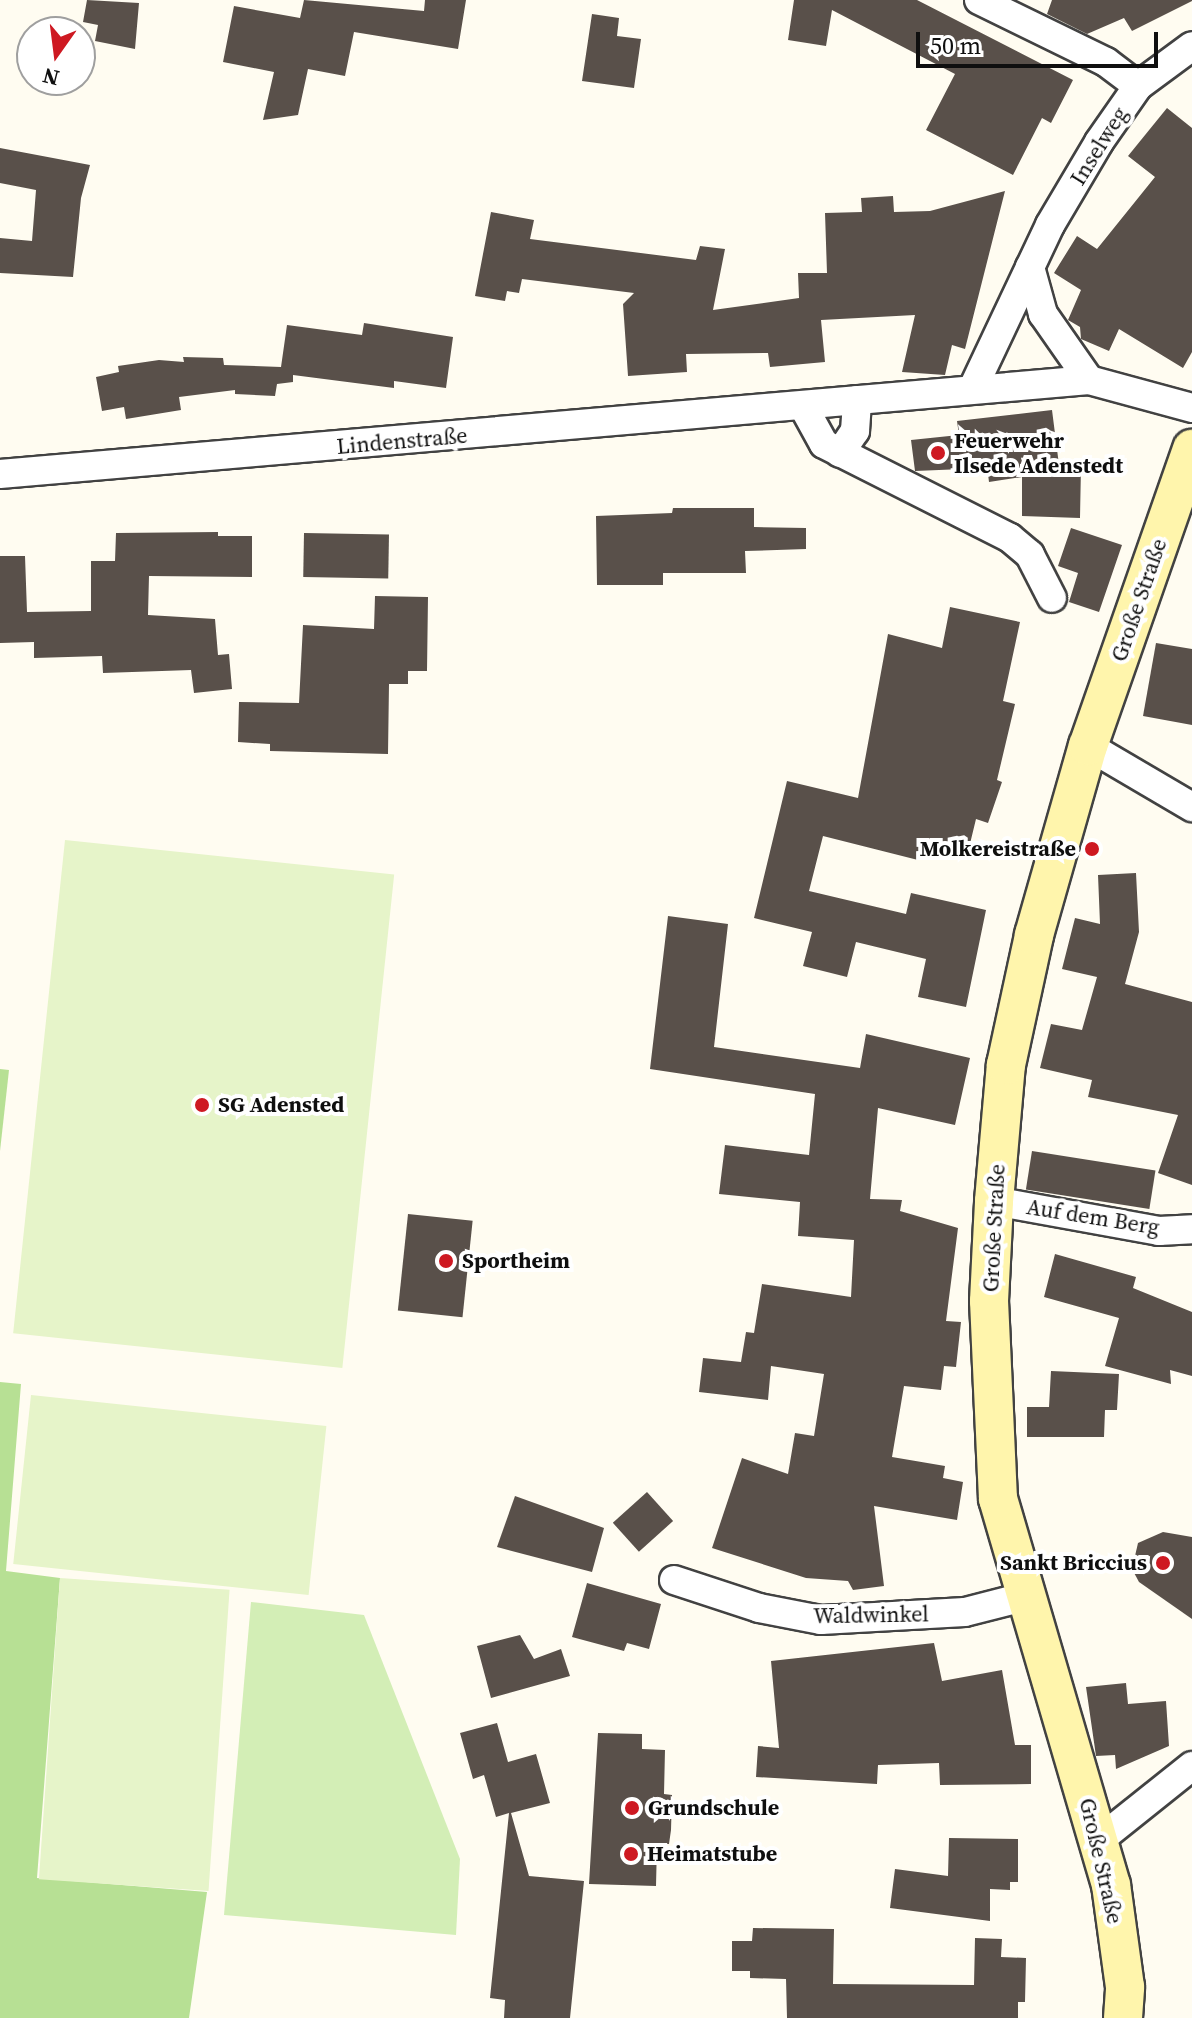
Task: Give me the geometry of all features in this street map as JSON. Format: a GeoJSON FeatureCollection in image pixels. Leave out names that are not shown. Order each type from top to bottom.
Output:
{"type":"FeatureCollection","features":[{"type":"Feature","properties":{"kind":"main road","name":"Große Straße"},"geometry":{"type":"LineString","coordinates":[[1123,2018],[1119,1943],[1098,1841],[1024,1597],[998,1499],[991,1422],[994,1201],[1013,1021],[1088,746],[1192,449]]}},
{"type":"Feature","properties":{"kind":"street"},"geometry":{"type":"LineString","coordinates":[[979,0],[1106,62],[1138,86]]}},
{"type":"Feature","properties":{"kind":"street","name":"Inselweg"},"geometry":{"type":"LineString","coordinates":[[973,388],[1030,267],[1092,154],[1138,86],[1192,46]]}},
{"type":"Feature","properties":{"kind":"street"},"geometry":{"type":"LineString","coordinates":[[1030,267],[1043,314],[1089,380]]}},
{"type":"Feature","properties":{"kind":"street","name":"Lindenstraße"},"geometry":{"type":"LineString","coordinates":[[0,474],[1089,380],[1192,408]]}},
{"type":"Feature","properties":{"kind":"street"},"geometry":{"type":"LineString","coordinates":[[840,453],[855,431],[857,400]]}},
{"type":"Feature","properties":{"kind":"street"},"geometry":{"type":"LineString","coordinates":[[803,406],[816,436],[840,453],[1010,538],[1046,578],[1052,598]]}},
{"type":"Feature","properties":{"kind":"street"},"geometry":{"type":"LineString","coordinates":[[1088,746],[1192,807]]}},
{"type":"Feature","properties":{"kind":"street","name":"Auf dem Berg"},"geometry":{"type":"LineString","coordinates":[[994,1201],[1159,1231],[1192,1229]]}},
{"type":"Feature","properties":{"kind":"street","name":"Waldwinkel"},"geometry":{"type":"LineString","coordinates":[[674,1580],[759,1608],[821,1620],[965,1612],[1024,1597]]}},
{"type":"Feature","properties":{"kind":"street"},"geometry":{"type":"LineString","coordinates":[[1098,1841],[1192,1766]]}},
{"type":"Feature","properties":{"kind":"green space","name":"SG Adensted"},"geometry":{"type":"Polygon","coordinates":[[[65,840],[394,875],[342,1368],[13,1333],[65,840]]]}},
{"type":"Feature","properties":{"kind":"green space"},"geometry":{"type":"Polygon","coordinates":[[[0,1069],[9,1070],[0,1151],[0,1069]]]}},
{"type":"Feature","properties":{"kind":"green space"},"geometry":{"type":"Polygon","coordinates":[[[0,1382],[21,1384],[6,1571],[60,1578],[37,1878],[207,1892],[189,2018],[0,2018],[0,1382]]]}},
{"type":"Feature","properties":{"kind":"green space"},"geometry":{"type":"Polygon","coordinates":[[[31,1395],[326,1426],[309,1595],[13,1564],[31,1395]]]}},
{"type":"Feature","properties":{"kind":"green space"},"geometry":{"type":"Polygon","coordinates":[[[60,1578],[230,1590],[209,1891],[39,1879],[60,1578]]]}},
{"type":"Feature","properties":{"kind":"green space"},"geometry":{"type":"Polygon","coordinates":[[[251,1602],[364,1615],[460,1859],[456,1935],[224,1915],[251,1602]]]}},
{"type":"Feature","properties":{"kind":"building"},"geometry":{"type":"Polygon","coordinates":[[[87,0],[139,3],[135,49],[96,41],[96,16],[84,16],[87,0]]]}},
{"type":"Feature","properties":{"kind":"building"},"geometry":{"type":"Polygon","coordinates":[[[304,0],[424,11],[425,0],[466,0],[458,49],[354,32],[345,76],[308,69],[298,115],[263,120],[274,72],[223,62],[234,6],[300,18],[304,0]]]}},
{"type":"Feature","properties":{"kind":"building"},"geometry":{"type":"Polygon","coordinates":[[[794,0],[917,0],[1073,80],[1051,123],[1042,118],[1013,175],[926,130],[955,74],[832,10],[826,46],[788,40],[794,0]]]}},
{"type":"Feature","properties":{"kind":"building"},"geometry":{"type":"Polygon","coordinates":[[[1052,0],[1192,1],[1132,31],[1124,18],[1087,34],[1047,14],[1052,0]]]}},
{"type":"Feature","properties":{"kind":"building"},"geometry":{"type":"Polygon","coordinates":[[[592,14],[619,18],[617,36],[641,39],[634,88],[582,81],[592,14]]]}},
{"type":"Feature","properties":{"kind":"building"},"geometry":{"type":"Polygon","coordinates":[[[1167,108],[1192,128],[1192,352],[1183,368],[1119,329],[1109,351],[1081,339],[1080,327],[1068,320],[1081,290],[1054,273],[1077,236],[1097,249],[1155,177],[1128,156],[1167,108]]]}},
{"type":"Feature","properties":{"kind":"building"},"geometry":{"type":"Polygon","coordinates":[[[0,148],[90,165],[81,198],[73,277],[0,273],[0,238],[32,241],[36,190],[0,183],[0,148]]]}},
{"type":"Feature","properties":{"kind":"building"},"geometry":{"type":"Polygon","coordinates":[[[1005,191],[965,349],[952,345],[945,375],[902,372],[915,315],[821,320],[825,362],[770,367],[768,353],[686,354],[687,372],[628,376],[623,304],[634,293],[522,279],[519,293],[507,291],[505,301],[475,296],[491,212],[534,220],[530,239],[696,260],[700,246],[725,249],[713,310],[799,298],[798,273],[827,273],[825,213],[862,212],[861,198],[893,196],[894,212],[930,211],[1005,191]]]}},
{"type":"Feature","properties":{"kind":"building"},"geometry":{"type":"Polygon","coordinates":[[[364,323],[453,337],[446,388],[394,381],[394,388],[293,375],[293,382],[277,384],[275,396],[235,394],[235,390],[179,397],[181,410],[126,419],[124,407],[102,411],[96,377],[119,372],[118,366],[159,360],[184,362],[183,357],[223,358],[224,365],[281,367],[287,325],[362,335],[364,323]]]}},
{"type":"Feature","properties":{"kind":"building"},"geometry":{"type":"Polygon","coordinates":[[[1052,410],[1059,465],[1081,466],[1080,518],[1022,516],[1022,477],[989,482],[988,474],[965,477],[963,469],[915,471],[911,440],[959,435],[957,421],[1052,410]]]}},
{"type":"Feature","properties":{"kind":"building"},"geometry":{"type":"Polygon","coordinates":[[[673,508],[754,508],[754,527],[806,528],[806,549],[745,551],[746,573],[663,573],[663,585],[597,585],[596,516],[672,513],[673,508]]]}},
{"type":"Feature","properties":{"kind":"building"},"geometry":{"type":"Polygon","coordinates":[[[1071,528],[1122,545],[1099,612],[1069,602],[1078,573],[1058,566],[1071,528]]]}},
{"type":"Feature","properties":{"kind":"building"},"geometry":{"type":"Polygon","coordinates":[[[218,532],[218,536],[252,536],[252,577],[149,576],[148,615],[215,619],[218,655],[229,654],[232,689],[194,693],[191,670],[103,673],[102,656],[34,658],[34,642],[0,643],[0,556],[25,556],[27,612],[91,611],[91,561],[115,561],[116,533],[218,532]]]}},
{"type":"Feature","properties":{"kind":"building"},"geometry":{"type":"Polygon","coordinates":[[[304,533],[389,534],[388,578],[303,577],[304,533]]]}},
{"type":"Feature","properties":{"kind":"building"},"geometry":{"type":"Polygon","coordinates":[[[375,596],[428,597],[427,671],[408,671],[408,684],[389,684],[388,754],[270,751],[270,744],[238,742],[239,702],[299,703],[303,625],[374,629],[375,596]]]}},
{"type":"Feature","properties":{"kind":"building"},"geometry":{"type":"Polygon","coordinates":[[[950,607],[1020,622],[1003,701],[1015,704],[997,780],[1002,782],[988,823],[976,819],[968,852],[923,842],[918,860],[823,836],[809,891],[906,914],[911,893],[986,910],[966,1007],[918,997],[926,959],[856,942],[847,977],[803,966],[812,932],[754,918],[787,781],[858,798],[888,634],[942,648],[950,607]]]}},
{"type":"Feature","properties":{"kind":"building"},"geometry":{"type":"Polygon","coordinates":[[[1156,643],[1192,649],[1192,725],[1143,716],[1156,643]]]}},
{"type":"Feature","properties":{"kind":"building"},"geometry":{"type":"Polygon","coordinates":[[[1136,873],[1139,932],[1125,984],[1192,1002],[1192,1185],[1158,1173],[1178,1115],[1088,1097],[1092,1080],[1040,1068],[1051,1024],[1082,1030],[1097,977],[1062,969],[1075,918],[1100,924],[1098,875],[1136,873]]]}},
{"type":"Feature","properties":{"kind":"building"},"geometry":{"type":"Polygon","coordinates":[[[668,916],[728,924],[714,1047],[860,1068],[866,1034],[970,1058],[955,1125],[878,1108],[870,1199],[902,1200],[900,1211],[958,1228],[946,1321],[961,1322],[956,1367],[944,1366],[941,1390],[904,1386],[892,1457],[945,1466],[943,1478],[963,1482],[957,1520],[874,1506],[884,1586],[853,1590],[848,1581],[806,1578],[712,1548],[742,1458],[788,1474],[795,1433],[814,1436],[824,1374],[771,1366],[768,1400],[699,1392],[703,1358],[741,1362],[746,1332],[754,1333],[762,1284],[851,1297],[854,1240],[798,1236],[800,1202],[719,1194],[725,1145],[809,1155],[815,1094],[650,1069],[668,916]]]}},
{"type":"Feature","properties":{"kind":"building"},"geometry":{"type":"Polygon","coordinates":[[[1032,1151],[1155,1171],[1149,1209],[1026,1190],[1032,1151]]]}},
{"type":"Feature","properties":{"kind":"building"},"geometry":{"type":"Polygon","coordinates":[[[408,1214],[473,1221],[463,1317],[398,1310],[408,1214]]]}},
{"type":"Feature","properties":{"kind":"building"},"geometry":{"type":"Polygon","coordinates":[[[1055,1254],[1136,1277],[1133,1288],[1192,1312],[1192,1376],[1170,1370],[1171,1384],[1105,1366],[1119,1318],[1044,1297],[1055,1254]]]}},
{"type":"Feature","properties":{"kind":"building"},"geometry":{"type":"Polygon","coordinates":[[[1051,1371],[1119,1374],[1117,1410],[1105,1410],[1104,1437],[1027,1437],[1027,1407],[1049,1407],[1051,1371]]]}},
{"type":"Feature","properties":{"kind":"building"},"geometry":{"type":"Polygon","coordinates":[[[647,1492],[673,1521],[639,1552],[613,1523],[647,1492]]]}},
{"type":"Feature","properties":{"kind":"building"},"geometry":{"type":"Polygon","coordinates":[[[515,1496],[604,1528],[592,1572],[497,1547],[515,1496]]]}},
{"type":"Feature","properties":{"kind":"building","name":"Sankt Briccius"},"geometry":{"type":"Polygon","coordinates":[[[1163,1532],[1192,1537],[1192,1619],[1139,1582],[1132,1569],[1138,1543],[1163,1532]]]}},
{"type":"Feature","properties":{"kind":"building"},"geometry":{"type":"Polygon","coordinates":[[[587,1583],[661,1604],[649,1649],[627,1643],[624,1651],[572,1637],[587,1583]]]}},
{"type":"Feature","properties":{"kind":"building"},"geometry":{"type":"Polygon","coordinates":[[[520,1635],[534,1659],[561,1649],[570,1676],[491,1698],[477,1646],[520,1635]]]}},
{"type":"Feature","properties":{"kind":"building"},"geometry":{"type":"Polygon","coordinates":[[[934,1643],[942,1681],[1002,1670],[1015,1745],[1031,1745],[1031,1784],[940,1785],[939,1763],[878,1765],[877,1784],[756,1777],[758,1746],[779,1748],[771,1661],[934,1643]]]}},
{"type":"Feature","properties":{"kind":"building"},"geometry":{"type":"Polygon","coordinates":[[[1126,1683],[1128,1704],[1166,1701],[1169,1746],[1116,1769],[1115,1755],[1096,1756],[1086,1687],[1126,1683]]]}},
{"type":"Feature","properties":{"kind":"building"},"geometry":{"type":"Polygon","coordinates":[[[497,1723],[508,1762],[536,1754],[550,1803],[511,1813],[529,1876],[584,1881],[570,2018],[504,2018],[505,2000],[490,1998],[509,1813],[496,1817],[484,1775],[473,1779],[460,1733],[497,1723]]]}},
{"type":"Feature","properties":{"kind":"building"},"geometry":{"type":"Polygon","coordinates":[[[598,1733],[642,1734],[642,1749],[665,1750],[664,1794],[672,1795],[671,1830],[669,1844],[657,1844],[656,1886],[589,1884],[598,1733]]]}},
{"type":"Feature","properties":{"kind":"building"},"geometry":{"type":"Polygon","coordinates":[[[949,1838],[1018,1839],[1018,1882],[1010,1882],[1010,1890],[990,1889],[990,1921],[890,1908],[895,1869],[948,1876],[949,1838]]]}},
{"type":"Feature","properties":{"kind":"building"},"geometry":{"type":"Polygon","coordinates":[[[753,1928],[834,1929],[833,1984],[974,1985],[975,1938],[1002,1939],[1001,1957],[1026,1958],[1025,2002],[1018,2002],[1018,2018],[787,2018],[786,1979],[750,1978],[750,1971],[732,1971],[732,1941],[752,1941],[753,1928]]]}},
{"type":"Feature","properties":{"kind":"place","name":"Feuerwehr Ilsede Adenstedt"},"geometry":{"type":"Point","coordinates":[938,453]}},
{"type":"Feature","properties":{"kind":"place","name":"Molkereistraße"},"geometry":{"type":"Point","coordinates":[1092,849]}},
{"type":"Feature","properties":{"kind":"place","name":"SG Adensted"},"geometry":{"type":"Point","coordinates":[202,1105]}},
{"type":"Feature","properties":{"kind":"place","name":"Sportheim"},"geometry":{"type":"Point","coordinates":[446,1261]}},
{"type":"Feature","properties":{"kind":"place","name":"Sankt Briccius"},"geometry":{"type":"Point","coordinates":[1163,1563]}},
{"type":"Feature","properties":{"kind":"place","name":"Grundschule"},"geometry":{"type":"Point","coordinates":[632,1808]}},
{"type":"Feature","properties":{"kind":"place","name":"Heimatstube"},"geometry":{"type":"Point","coordinates":[631,1854]}}]}
